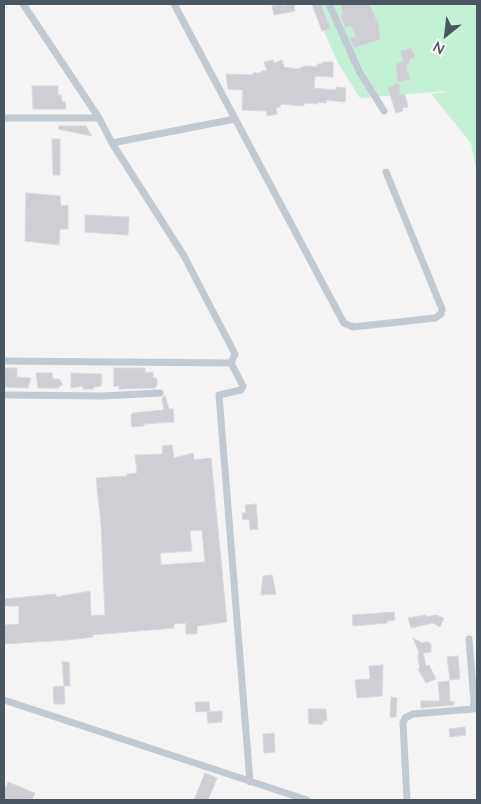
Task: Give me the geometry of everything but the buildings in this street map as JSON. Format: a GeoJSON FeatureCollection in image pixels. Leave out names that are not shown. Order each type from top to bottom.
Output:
{"type":"FeatureCollection","features":[{"type":"Feature","properties":{"kind":"street"},"geometry":{"type":"LineString","coordinates":[[23,4],[98,118],[184,256],[232,345],[235,354],[231,363]]}},
{"type":"Feature","properties":{"kind":"street"},"geometry":{"type":"LineString","coordinates":[[174,4],[344,323],[353,326],[428,319],[441,314],[442,309],[386,172]]}},
{"type":"Feature","properties":{"kind":"street"},"geometry":{"type":"LineString","coordinates":[[329,4],[359,71],[384,111]]}},
{"type":"Feature","properties":{"kind":"street"},"geometry":{"type":"LineString","coordinates":[[4,118],[98,118]]}},
{"type":"Feature","properties":{"kind":"street"},"geometry":{"type":"LineString","coordinates":[[112,143],[235,119]]}},
{"type":"Feature","properties":{"kind":"street"},"geometry":{"type":"LineString","coordinates":[[4,361],[231,363]]}},
{"type":"Feature","properties":{"kind":"street"},"geometry":{"type":"LineString","coordinates":[[231,363],[243,386],[240,390],[219,395],[250,782]]}},
{"type":"Feature","properties":{"kind":"street"},"geometry":{"type":"LineString","coordinates":[[4,395],[103,396],[160,393]]}},
{"type":"Feature","properties":{"kind":"street"},"geometry":{"type":"LineString","coordinates":[[407,800],[403,724],[405,718],[414,714],[472,709],[474,702],[469,639]]}},
{"type":"Feature","properties":{"kind":"street"},"geometry":{"type":"LineString","coordinates":[[4,700],[307,800]]}},
{"type":"Feature","properties":{"kind":"green space"},"geometry":{"type":"Polygon","coordinates":[[[312,4],[475,4],[477,7],[477,174],[471,143],[431,94],[446,91],[360,98],[338,63],[312,4]]]}}]}
